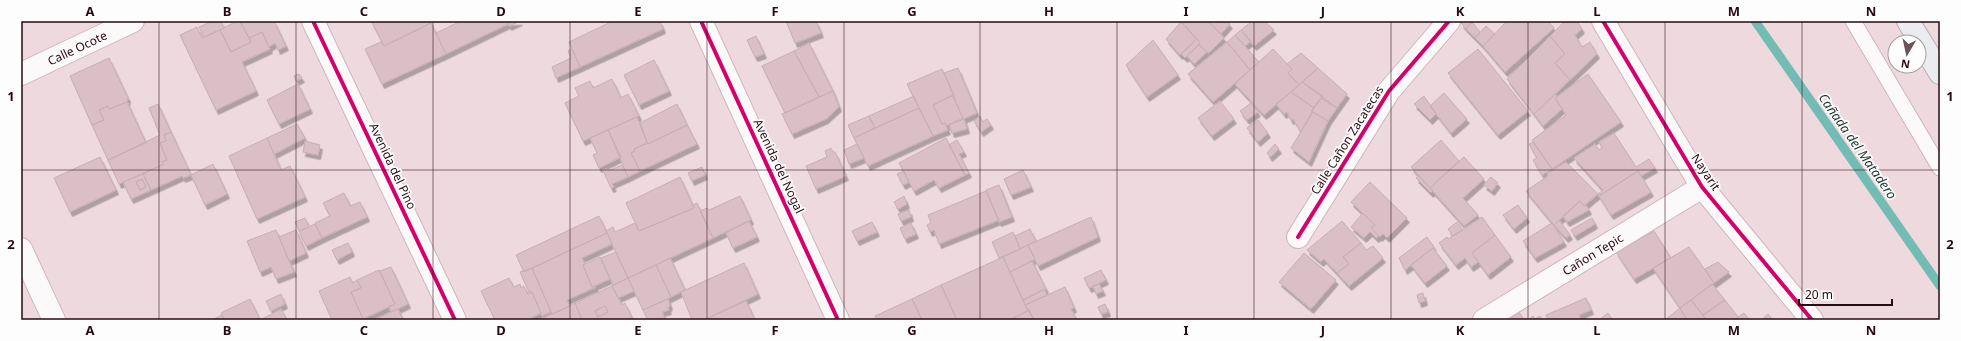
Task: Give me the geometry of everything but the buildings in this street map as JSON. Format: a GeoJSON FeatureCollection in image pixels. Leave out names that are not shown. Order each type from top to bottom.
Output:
{"type":"FeatureCollection","features":[{"type":"Feature","properties":{"kind":"highway"},"geometry":{"type":"LineString","coordinates":[[1908,21],[1940,73]]}},
{"type":"Feature","properties":{"kind":"street","name":"Calle Ocote"},"geometry":{"type":"LineString","coordinates":[[21,74],[133,21]]}},
{"type":"Feature","properties":{"kind":"street","name":"Avenida del Pino"},"geometry":{"type":"LineString","coordinates":[[313,21],[455,320]]}},
{"type":"Feature","properties":{"kind":"street","name":"Avenida del Nogal"},"geometry":{"type":"LineString","coordinates":[[701,21],[838,320]]}},
{"type":"Feature","properties":{"kind":"street","name":"Calle Cañon Zacatecas"},"geometry":{"type":"LineString","coordinates":[[1298,237],[1389,91],[1449,21]]}},
{"type":"Feature","properties":{"kind":"street","name":"Nayarit"},"geometry":{"type":"LineString","coordinates":[[1603,21],[1702,187],[1812,320]]}},
{"type":"Feature","properties":{"kind":"street","name":"Cañon Tepic"},"geometry":{"type":"LineString","coordinates":[[1484,320],[1702,187]]}},
{"type":"Feature","properties":{"kind":"street"},"geometry":{"type":"LineString","coordinates":[[21,249],[54,320]]}},
{"type":"Feature","properties":{"kind":"lane"},"geometry":{"type":"LineString","coordinates":[[1853,21],[1940,168]]}},
{"type":"Feature","properties":{"kind":"waterway","name":"Cañada del Matadero"},"geometry":{"type":"LineString","coordinates":[[1755,21],[1940,286]]}},
{"type":"Feature","properties":{"kind":"cycle path"},"geometry":{"type":"LineString","coordinates":[[313,21],[455,320]]}},
{"type":"Feature","properties":{"kind":"cycle path"},"geometry":{"type":"LineString","coordinates":[[701,21],[838,320]]}},
{"type":"Feature","properties":{"kind":"cycle path"},"geometry":{"type":"LineString","coordinates":[[1298,237],[1389,91],[1449,21]]}},
{"type":"Feature","properties":{"kind":"cycle path"},"geometry":{"type":"LineString","coordinates":[[1603,21],[1702,187],[1812,320]]}}]}
